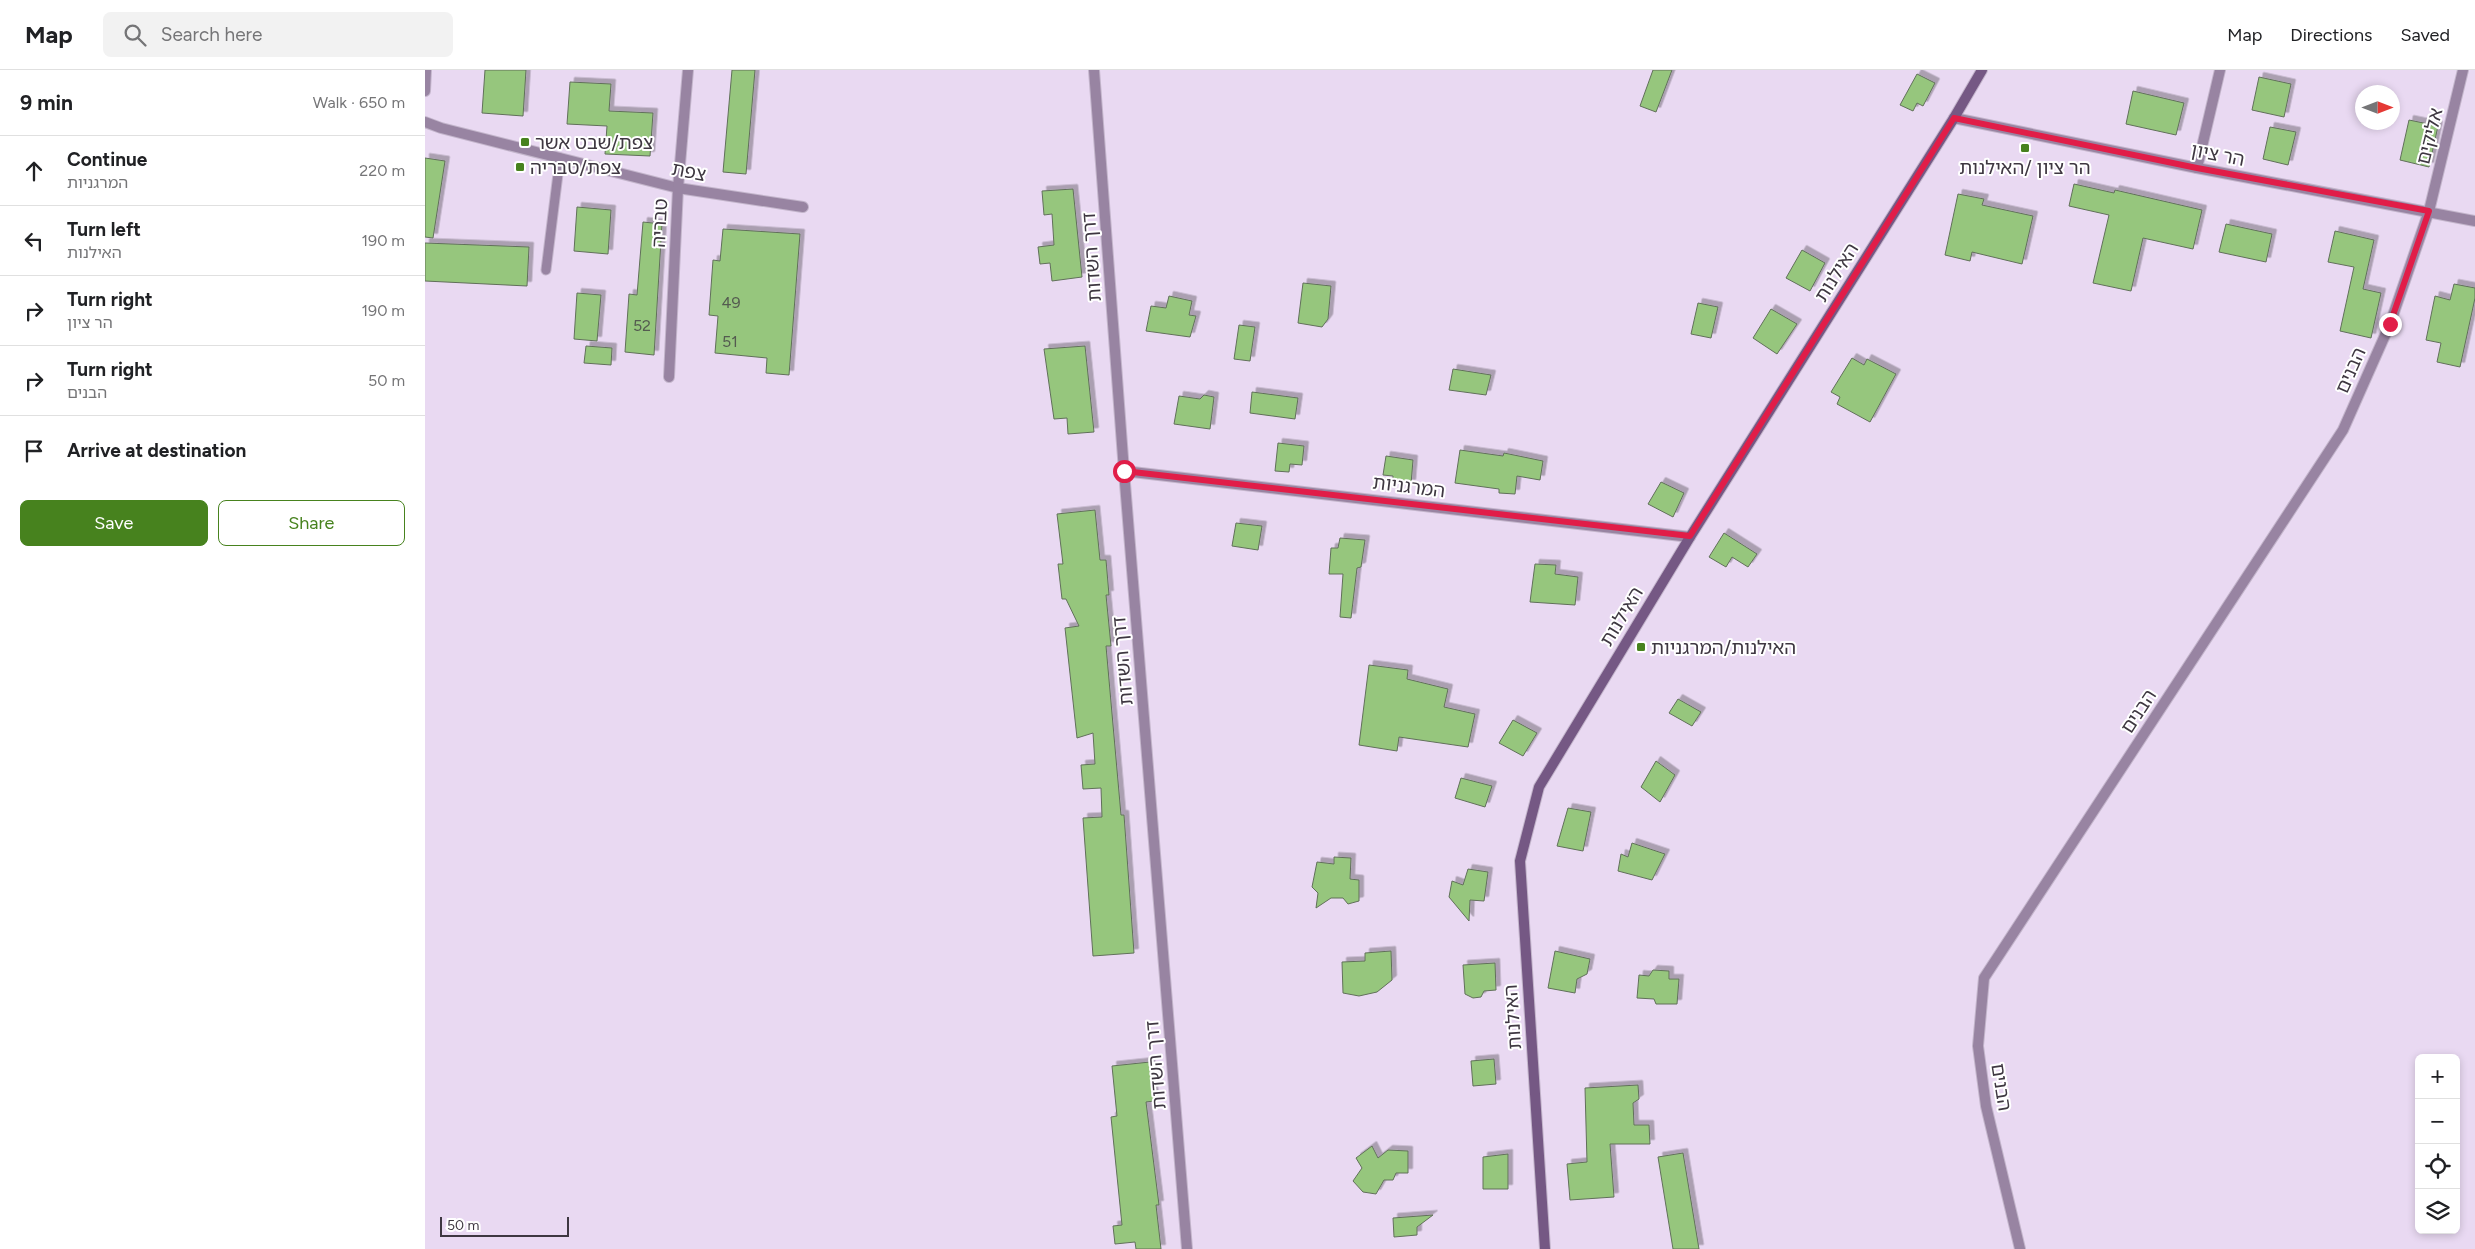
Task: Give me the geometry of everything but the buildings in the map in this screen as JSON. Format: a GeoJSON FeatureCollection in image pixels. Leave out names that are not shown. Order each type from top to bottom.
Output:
{"type":"FeatureCollection","features":[{"type":"Feature","properties":{"kind":"main road","name":"האילנות"},"geometry":{"type":"LineString","coordinates":[[1545,1249],[1519,861],[1539,787],[1690,536],[1954,118],[1981,70]]}},
{"type":"Feature","properties":{"kind":"street"},"geometry":{"type":"LineString","coordinates":[[425,91],[426,70]]}},
{"type":"Feature","properties":{"kind":"street","name":"טבריה"},"geometry":{"type":"LineString","coordinates":[[669,377],[678,188],[688,70]]}},
{"type":"Feature","properties":{"kind":"street","name":"דרך השדות"},"geometry":{"type":"LineString","coordinates":[[1094,70],[1124,471],[1187,1249]]}},
{"type":"Feature","properties":{"kind":"street"},"geometry":{"type":"LineString","coordinates":[[2197,168],[2220,70]]}},
{"type":"Feature","properties":{"kind":"street","name":"אליקים"},"geometry":{"type":"LineString","coordinates":[[2429,211],[2463,70]]}},
{"type":"Feature","properties":{"kind":"street","name":"הר ציון"},"geometry":{"type":"LineString","coordinates":[[1954,118],[2197,168],[2475,221]]}},
{"type":"Feature","properties":{"kind":"street","name":"צפת"},"geometry":{"type":"LineString","coordinates":[[425,122],[678,188],[803,207]]}},
{"type":"Feature","properties":{"kind":"street","name":"הבנים"},"geometry":{"type":"LineString","coordinates":[[2020,1249],[1985,1098],[1979,1046],[1984,978],[2343,430],[2390,324],[2429,211]]}},
{"type":"Feature","properties":{"kind":"street","name":"המרגניות"},"geometry":{"type":"LineString","coordinates":[[1124,471],[1690,536]]}},
{"type":"Feature","properties":{"kind":"lane"},"geometry":{"type":"LineString","coordinates":[[547,270],[561,158]]}},
{"type":"Feature","properties":{"kind":"place","name":"צפת/שבט אשר"},"geometry":{"type":"Point","coordinates":[525,142]}},
{"type":"Feature","properties":{"kind":"place","name":"הר ציון /האילנות"},"geometry":{"type":"Point","coordinates":[2025,148]}},
{"type":"Feature","properties":{"kind":"place","name":"צפת/טבריה"},"geometry":{"type":"Point","coordinates":[520,167]}},
{"type":"Feature","properties":{"kind":"place","name":"האילנות/המרגניות"},"geometry":{"type":"Point","coordinates":[1641,647]}},
{"type":"Feature","properties":{"kind":"route"},"geometry":{"type":"LineString","coordinates":[[1124,471],[1690,536],[1954,118],[2197,168],[2429,211],[2390,324]]}}]}
